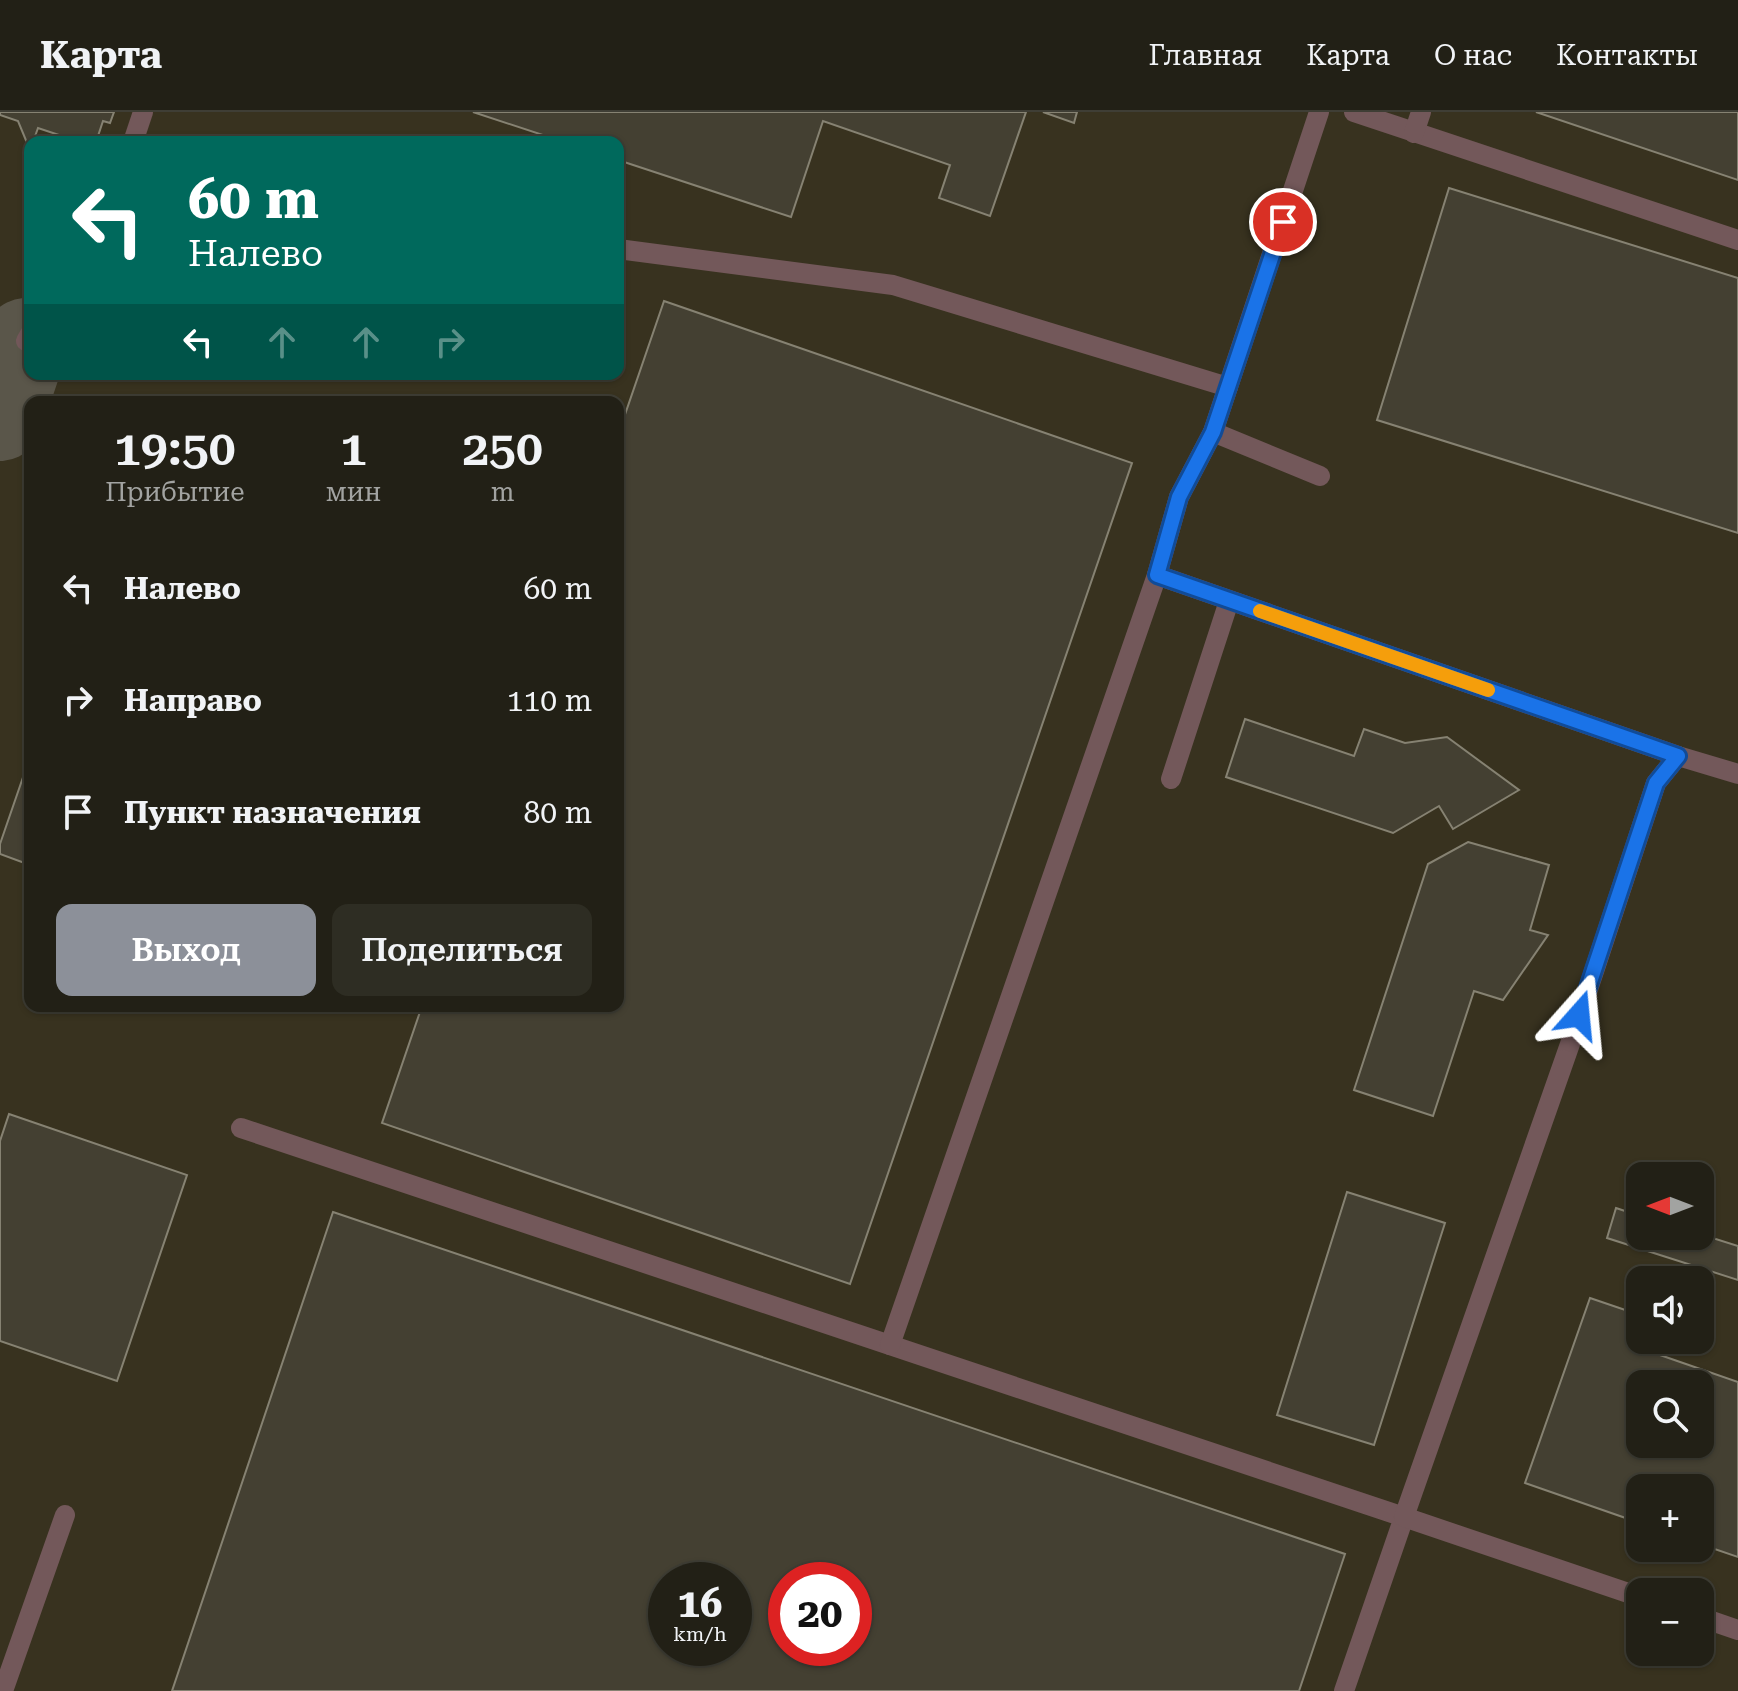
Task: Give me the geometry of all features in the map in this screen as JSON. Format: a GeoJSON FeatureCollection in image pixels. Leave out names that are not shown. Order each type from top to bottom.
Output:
{"type":"FeatureCollection","features":[{"type":"Feature","properties":{"kind":"lane"},"geometry":{"type":"LineString","coordinates":[[135,136],[143,112]]}},
{"type":"Feature","properties":{"kind":"lane"},"geometry":{"type":"LineString","coordinates":[[890,1345],[1157,575],[1179,497],[1213,432],[1319,112]]}},
{"type":"Feature","properties":{"kind":"lane"},"geometry":{"type":"LineString","coordinates":[[1354,112],[1738,240]]}},
{"type":"Feature","properties":{"kind":"lane"},"geometry":{"type":"LineString","coordinates":[[1414,133],[1421,112]]}},
{"type":"Feature","properties":{"kind":"lane"},"geometry":{"type":"LineString","coordinates":[[624,250],[893,285],[1228,387]]}},
{"type":"Feature","properties":{"kind":"lane"},"geometry":{"type":"LineString","coordinates":[[1213,432],[1320,476]]}},
{"type":"Feature","properties":{"kind":"lane"},"geometry":{"type":"LineString","coordinates":[[1157,575],[1678,756],[1738,774]]}},
{"type":"Feature","properties":{"kind":"lane"},"geometry":{"type":"LineString","coordinates":[[1171,779],[1229,601]]}},
{"type":"Feature","properties":{"kind":"lane"},"geometry":{"type":"LineString","coordinates":[[1344,1691],[1570,1044],[1656,783],[1678,756]]}},
{"type":"Feature","properties":{"kind":"lane"},"geometry":{"type":"LineString","coordinates":[[241,1128],[1626,1592]]}},
{"type":"Feature","properties":{"kind":"lane"},"geometry":{"type":"LineString","coordinates":[[3,1691],[65,1515]]}},
{"type":"Feature","properties":{"kind":"lane"},"geometry":{"type":"LineString","coordinates":[[1714,1622],[1738,1630]]}},
{"type":"Feature","properties":{"kind":"shaded area"},"geometry":{"type":"Polygon","coordinates":[[[0,112],[1738,112],[1738,1691],[0,1691],[0,112]]]}},
{"type":"Feature","properties":{"kind":"building"},"geometry":{"type":"Polygon","coordinates":[[[0,112],[114,112],[110,123],[103,121],[98,136],[62,136],[38,128],[35,136],[24,136],[18,121],[0,115],[0,112]]]}},
{"type":"Feature","properties":{"kind":"building"},"geometry":{"type":"Polygon","coordinates":[[[473,112],[1026,112],[990,216],[939,198],[950,165],[823,121],[791,217],[624,162],[624,136],[546,136],[473,112]]]}},
{"type":"Feature","properties":{"kind":"building"},"geometry":{"type":"Polygon","coordinates":[[[1043,112],[1077,112],[1074,123],[1043,112]]]}},
{"type":"Feature","properties":{"kind":"building"},"geometry":{"type":"Polygon","coordinates":[[[1536,112],[1738,112],[1738,180],[1536,112]]]}},
{"type":"Feature","properties":{"kind":"building"},"geometry":{"type":"Polygon","coordinates":[[[1449,188],[1738,278],[1738,533],[1377,420],[1449,188]]]}},
{"type":"Feature","properties":{"kind":"building"},"geometry":{"type":"Polygon","coordinates":[[[664,301],[1132,463],[850,1284],[382,1123],[420,1012],[624,1012],[624,418],[664,301]]]}},
{"type":"Feature","properties":{"kind":"building"},"geometry":{"type":"Polygon","coordinates":[[[1245,719],[1354,756],[1364,729],[1405,743],[1447,737],[1519,790],[1453,829],[1439,806],[1393,833],[1226,777],[1245,719]]]}},
{"type":"Feature","properties":{"kind":"building"},"geometry":{"type":"Polygon","coordinates":[[[24,774],[24,863],[0,854],[0,844],[24,774]]]}},
{"type":"Feature","properties":{"kind":"building"},"geometry":{"type":"Polygon","coordinates":[[[1468,842],[1549,865],[1530,930],[1548,935],[1503,1000],[1474,991],[1433,1116],[1354,1090],[1428,864],[1468,842]]]}},
{"type":"Feature","properties":{"kind":"building"},"geometry":{"type":"Polygon","coordinates":[[[9,1114],[187,1175],[117,1381],[0,1341],[0,1141],[9,1114]]]}},
{"type":"Feature","properties":{"kind":"building"},"geometry":{"type":"Polygon","coordinates":[[[1347,1192],[1445,1223],[1374,1445],[1277,1415],[1347,1192]]]}},
{"type":"Feature","properties":{"kind":"building"},"geometry":{"type":"Polygon","coordinates":[[[1616,1208],[1626,1211],[1626,1244],[1607,1238],[1616,1208]]]}},
{"type":"Feature","properties":{"kind":"building"},"geometry":{"type":"Polygon","coordinates":[[[333,1212],[1345,1554],[1299,1691],[172,1691],[333,1212]]]}},
{"type":"Feature","properties":{"kind":"building"},"geometry":{"type":"Polygon","coordinates":[[[1714,1238],[1738,1246],[1738,1280],[1714,1272],[1714,1266],[1694,1266],[1644,1250],[1714,1250],[1714,1238]]]}},
{"type":"Feature","properties":{"kind":"building"},"geometry":{"type":"Polygon","coordinates":[[[1590,1298],[1626,1310],[1626,1354],[1657,1354],[1703,1370],[1626,1370],[1626,1458],[1714,1458],[1714,1374],[1738,1382],[1738,1557],[1714,1549],[1714,1474],[1626,1474],[1626,1518],[1525,1483],[1590,1298]]]}},
{"type":"Feature","properties":{"kind":"taxiway"},"geometry":{"type":"LineString","coordinates":[[0,418],[24,347]]}},
{"type":"Feature","properties":{"kind":"slow traffic"},"geometry":{"type":"LineString","coordinates":[[1260,611],[1488,690]]}},
{"type":"Feature","properties":{"kind":"route"},"geometry":{"type":"LineString","coordinates":[[1283,222],[1213,432],[1179,497],[1157,575],[1678,756],[1656,783],[1579,1015]]}}]}
